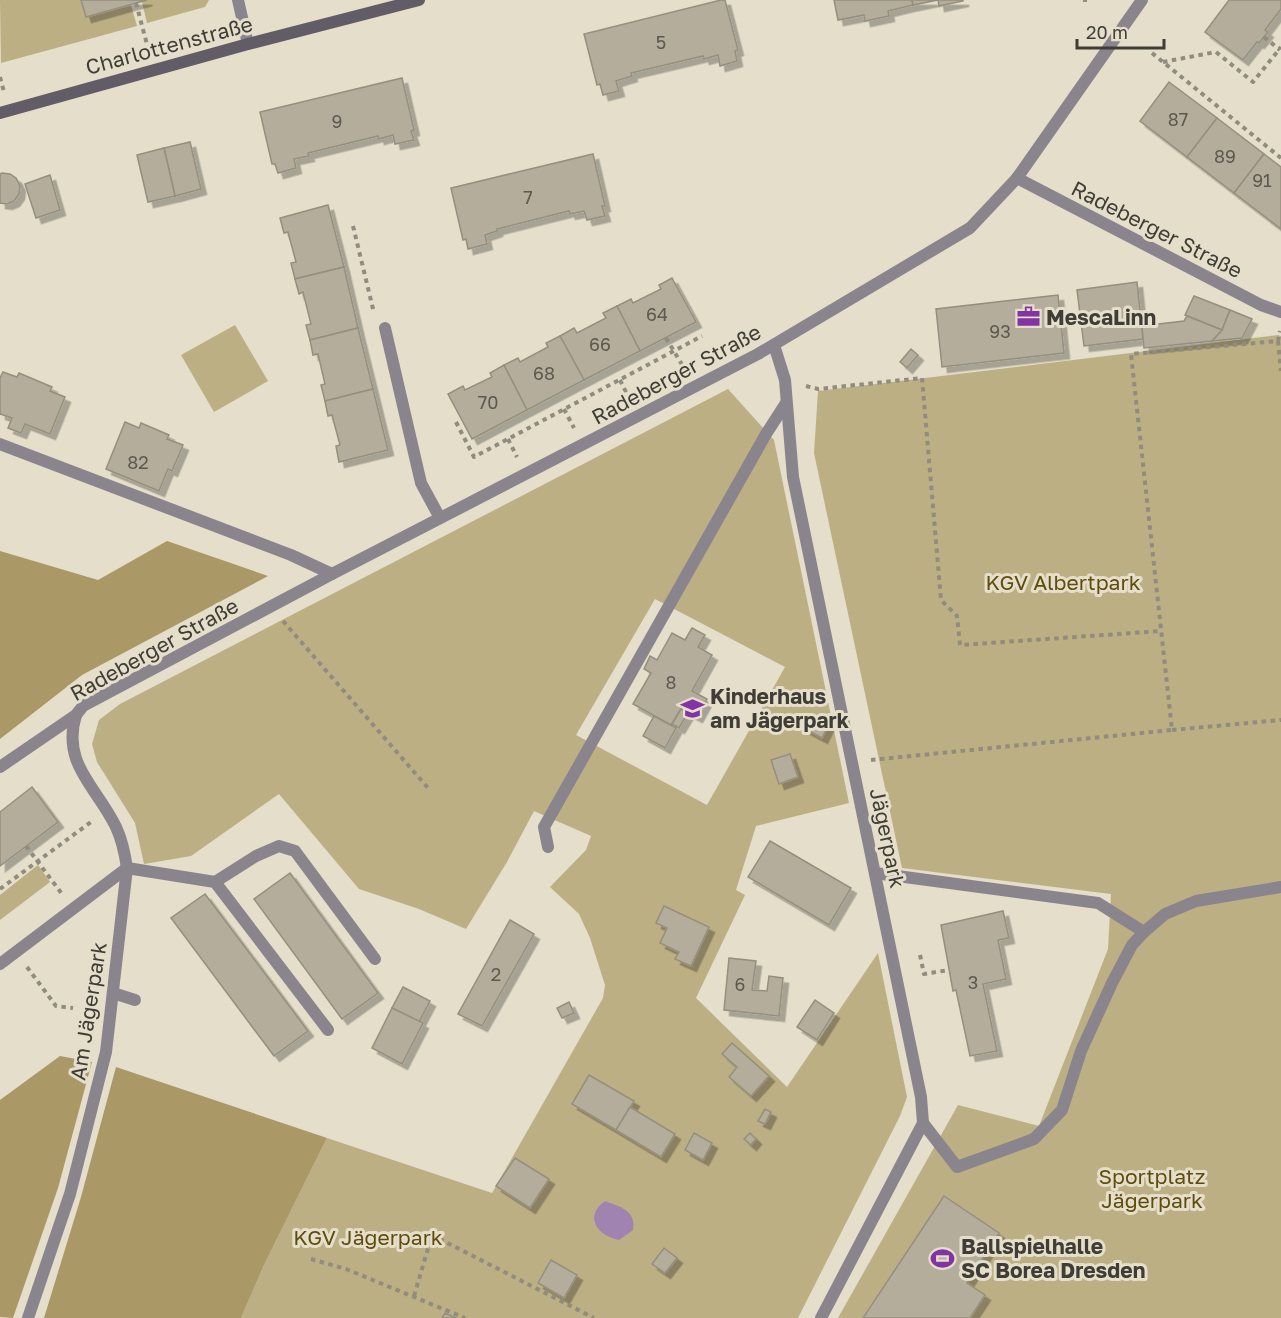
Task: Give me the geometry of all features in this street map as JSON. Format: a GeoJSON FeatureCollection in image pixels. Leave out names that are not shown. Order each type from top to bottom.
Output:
{"type":"FeatureCollection","features":[{"type":"Feature","properties":{"kind":"street"},"geometry":{"type":"LineString","coordinates":[[238,0],[248,44]]}},
{"type":"Feature","properties":{"kind":"street","name":"Charlottenstraße"},"geometry":{"type":"LineString","coordinates":[[0,113],[248,44],[419,0]]}},
{"type":"Feature","properties":{"kind":"street","name":"Radeberger Straße"},"geometry":{"type":"LineString","coordinates":[[0,767],[76,715],[83,706],[774,345],[970,228],[1017,178],[1142,0]]}},
{"type":"Feature","properties":{"kind":"street","name":"Radeberger Straße"},"geometry":{"type":"LineString","coordinates":[[1017,178],[1261,305],[1281,312]]}},
{"type":"Feature","properties":{"kind":"street"},"geometry":{"type":"LineString","coordinates":[[385,328],[421,483],[440,518]]}},
{"type":"Feature","properties":{"kind":"street","name":"Jägerpark"},"geometry":{"type":"LineString","coordinates":[[774,345],[785,380],[794,477],[921,1097],[922,1123]]}},
{"type":"Feature","properties":{"kind":"street"},"geometry":{"type":"LineString","coordinates":[[548,847],[544,827],[766,434],[786,403]]}},
{"type":"Feature","properties":{"kind":"street"},"geometry":{"type":"LineString","coordinates":[[0,444],[291,555],[332,574]]}},
{"type":"Feature","properties":{"kind":"street","name":"Am Jägerpark"},"geometry":{"type":"LineString","coordinates":[[28,1318],[70,1194],[106,1052],[127,868],[124,849],[116,827],[71,749],[72,728],[76,715]]}},
{"type":"Feature","properties":{"kind":"street"},"geometry":{"type":"LineString","coordinates":[[0,964],[127,868],[215,882],[256,856],[279,846],[295,851],[375,959]]}},
{"type":"Feature","properties":{"kind":"street"},"geometry":{"type":"LineString","coordinates":[[875,873],[1098,903],[1144,932]]}},
{"type":"Feature","properties":{"kind":"street"},"geometry":{"type":"LineString","coordinates":[[215,882],[328,1030]]}},
{"type":"Feature","properties":{"kind":"street"},"geometry":{"type":"LineString","coordinates":[[821,1318],[922,1123],[957,1167],[1034,1139],[1062,1110],[1081,1051],[1107,993],[1132,945],[1144,932],[1165,914],[1196,901],[1281,887]]}},
{"type":"Feature","properties":{"kind":"street"},"geometry":{"type":"LineString","coordinates":[[113,993],[135,1000]]}},
{"type":"Feature","properties":{"kind":"path"},"geometry":{"type":"LineString","coordinates":[[136,3],[154,70]]}},
{"type":"Feature","properties":{"kind":"path"},"geometry":{"type":"LineString","coordinates":[[1163,62],[1216,52],[1253,82],[1280,49],[1264,37]]}},
{"type":"Feature","properties":{"kind":"path"},"geometry":{"type":"LineString","coordinates":[[1152,53],[1281,158]]}},
{"type":"Feature","properties":{"kind":"path"},"geometry":{"type":"LineString","coordinates":[[353,226],[375,314],[385,328]]}},
{"type":"Feature","properties":{"kind":"path"},"geometry":{"type":"LineString","coordinates":[[1281,327],[1278,341],[1281,371]]}},
{"type":"Feature","properties":{"kind":"path"},"geometry":{"type":"LineString","coordinates":[[456,422],[474,457],[702,336]]}},
{"type":"Feature","properties":{"kind":"path"},"geometry":{"type":"LineString","coordinates":[[666,338],[684,367]]}},
{"type":"Feature","properties":{"kind":"path"},"geometry":{"type":"LineString","coordinates":[[1172,730],[1131,354],[1278,341]]}},
{"type":"Feature","properties":{"kind":"path"},"geometry":{"type":"LineString","coordinates":[[785,380],[818,389],[922,378],[941,600],[957,616],[960,645],[1161,631]]}},
{"type":"Feature","properties":{"kind":"path"},"geometry":{"type":"LineString","coordinates":[[620,380],[628,397]]}},
{"type":"Feature","properties":{"kind":"path"},"geometry":{"type":"LineString","coordinates":[[564,410],[573,425]]}},
{"type":"Feature","properties":{"kind":"path"},"geometry":{"type":"LineString","coordinates":[[508,439],[516,454]]}},
{"type":"Feature","properties":{"kind":"path"},"geometry":{"type":"LineString","coordinates":[[270,607],[428,788]]}},
{"type":"Feature","properties":{"kind":"path"},"geometry":{"type":"LineString","coordinates":[[852,761],[1281,720]]}},
{"type":"Feature","properties":{"kind":"path"},"geometry":{"type":"LineString","coordinates":[[0,889],[82,828]]}},
{"type":"Feature","properties":{"kind":"path"},"geometry":{"type":"LineString","coordinates":[[26,846],[54,883]]}},
{"type":"Feature","properties":{"kind":"path"},"geometry":{"type":"LineString","coordinates":[[16,951],[56,1006],[73,1008]]}},
{"type":"Feature","properties":{"kind":"path"},"geometry":{"type":"LineString","coordinates":[[920,955],[924,974],[949,970]]}},
{"type":"Feature","properties":{"kind":"path"},"geometry":{"type":"LineString","coordinates":[[414,1296],[432,1235],[594,1318]]}},
{"type":"Feature","properties":{"kind":"path"},"geometry":{"type":"LineString","coordinates":[[310,1258],[346,1269],[465,1318]]}},
{"type":"Feature","properties":{"kind":"green space"},"geometry":{"type":"Polygon","coordinates":[[[0,0],[81,0],[86,17],[131,5],[137,26],[1,63],[0,0]]]}},
{"type":"Feature","properties":{"kind":"green space"},"geometry":{"type":"Polygon","coordinates":[[[147,0],[209,0],[205,7],[147,23],[142,2],[147,0]]]}},
{"type":"Feature","properties":{"kind":"green space"},"geometry":{"type":"Polygon","coordinates":[[[235,325],[268,381],[214,412],[181,355],[235,325]]]}},
{"type":"Feature","properties":{"kind":"green space","name":"KGV Albertpark"},"geometry":{"type":"Polygon","coordinates":[[[1281,336],[1281,1318],[838,1318],[958,1105],[1039,1126],[1108,949],[1111,894],[902,868],[814,453],[818,391],[1281,336]]]}},
{"type":"Feature","properties":{"kind":"green space","name":"KGV Jägerpark"},"geometry":{"type":"Polygon","coordinates":[[[728,389],[774,440],[849,803],[756,826],[736,890],[745,895],[696,998],[787,1087],[878,953],[907,1097],[900,1116],[798,1318],[241,1318],[264,1265],[327,1138],[492,1193],[603,998],[605,985],[590,938],[579,914],[550,887],[586,850],[591,836],[534,811],[507,862],[466,929],[419,909],[359,889],[279,794],[191,856],[144,864],[135,823],[97,762],[92,744],[99,720],[120,704],[728,389]],[[655,599],[576,735],[707,805],[785,667],[655,599]]]}},
{"type":"Feature","properties":{"kind":"green space"},"geometry":{"type":"Polygon","coordinates":[[[38,865],[50,882],[0,920],[0,895],[38,865]]]}},
{"type":"Feature","properties":{"kind":"shaded area"},"geometry":{"type":"Polygon","coordinates":[[[167,541],[268,576],[82,675],[0,739],[0,551],[98,580],[167,541]]]}},
{"type":"Feature","properties":{"kind":"shaded area"},"geometry":{"type":"Polygon","coordinates":[[[60,1056],[92,1062],[58,1188],[13,1318],[0,1317],[0,1100],[60,1056]]]}},
{"type":"Feature","properties":{"kind":"shaded area"},"geometry":{"type":"Polygon","coordinates":[[[116,1067],[327,1138],[264,1265],[241,1318],[44,1318],[81,1197],[116,1067]]]}},
{"type":"Feature","properties":{"kind":"shaded area"},"geometry":{"type":"Polygon","coordinates":[[[605,1201],[626,1210],[632,1218],[633,1230],[619,1240],[611,1238],[596,1225],[595,1213],[605,1201]]]}},
{"type":"Feature","properties":{"kind":"building"},"geometry":{"type":"Polygon","coordinates":[[[81,0],[147,0],[86,17],[81,0]]]}},
{"type":"Feature","properties":{"kind":"building"},"geometry":{"type":"Polygon","coordinates":[[[725,0],[738,50],[735,51],[737,61],[720,66],[718,55],[704,59],[703,56],[631,73],[632,76],[616,81],[619,91],[603,95],[600,84],[597,85],[584,34],[725,0]]]}},
{"type":"Feature","properties":{"kind":"building"},"geometry":{"type":"Polygon","coordinates":[[[834,0],[912,0],[913,5],[888,11],[889,16],[865,21],[864,15],[838,20],[834,0]]]}},
{"type":"Feature","properties":{"kind":"building"},"geometry":{"type":"Polygon","coordinates":[[[912,0],[938,0],[913,5],[912,0]]]}},
{"type":"Feature","properties":{"kind":"building"},"geometry":{"type":"Polygon","coordinates":[[[938,0],[963,0],[963,1],[939,6],[938,0]]]}},
{"type":"Feature","properties":{"kind":"building"},"geometry":{"type":"Polygon","coordinates":[[[1229,0],[1281,0],[1281,9],[1265,30],[1268,32],[1243,60],[1205,32],[1229,0]]]}},
{"type":"Feature","properties":{"kind":"building"},"geometry":{"type":"Polygon","coordinates":[[[402,78],[414,130],[411,131],[414,140],[395,144],[393,135],[379,139],[378,136],[308,153],[309,156],[294,159],[296,168],[278,173],[275,164],[272,164],[260,112],[402,78]]]}},
{"type":"Feature","properties":{"kind":"building"},"geometry":{"type":"Polygon","coordinates":[[[1169,82],[1217,118],[1187,157],[1140,121],[1169,82]]]}},
{"type":"Feature","properties":{"kind":"building"},"geometry":{"type":"Polygon","coordinates":[[[1217,118],[1264,154],[1234,193],[1187,157],[1217,118]]]}},
{"type":"Feature","properties":{"kind":"building"},"geometry":{"type":"Polygon","coordinates":[[[190,142],[201,189],[175,196],[164,148],[190,142]]]}},
{"type":"Feature","properties":{"kind":"building"},"geometry":{"type":"Polygon","coordinates":[[[164,148],[175,196],[148,202],[137,155],[164,148]]]}},
{"type":"Feature","properties":{"kind":"building"},"geometry":{"type":"Polygon","coordinates":[[[593,154],[605,206],[602,206],[605,216],[587,220],[584,211],[570,214],[569,211],[497,229],[485,235],[487,244],[468,249],[466,239],[463,240],[451,188],[593,154]]]}},
{"type":"Feature","properties":{"kind":"building"},"geometry":{"type":"Polygon","coordinates":[[[1264,154],[1281,167],[1281,229],[1234,193],[1264,154]]]}},
{"type":"Feature","properties":{"kind":"building"},"geometry":{"type":"Polygon","coordinates":[[[0,174],[16,178],[20,186],[19,194],[14,201],[7,204],[0,203],[0,174]]]}},
{"type":"Feature","properties":{"kind":"building"},"geometry":{"type":"Polygon","coordinates":[[[50,175],[60,210],[36,218],[25,184],[50,175]]]}},
{"type":"Feature","properties":{"kind":"building"},"geometry":{"type":"Polygon","coordinates":[[[328,205],[344,267],[295,279],[291,263],[296,262],[288,232],[284,233],[280,218],[328,205]]]}},
{"type":"Feature","properties":{"kind":"building"},"geometry":{"type":"Polygon","coordinates":[[[344,267],[358,328],[310,340],[306,325],[311,324],[303,292],[299,294],[295,279],[344,267]]]}},
{"type":"Feature","properties":{"kind":"building"},"geometry":{"type":"Polygon","coordinates":[[[672,278],[696,322],[640,351],[617,306],[631,299],[633,303],[661,289],[659,285],[672,278]]]}},
{"type":"Feature","properties":{"kind":"building"},"geometry":{"type":"Polygon","coordinates":[[[1137,282],[1143,339],[1084,346],[1077,290],[1137,282]]]}},
{"type":"Feature","properties":{"kind":"building"},"geometry":{"type":"Polygon","coordinates":[[[1058,295],[1064,353],[942,367],[936,309],[1058,295]]]}},
{"type":"Feature","properties":{"kind":"building"},"geometry":{"type":"Polygon","coordinates":[[[1194,296],[1230,310],[1222,330],[1185,315],[1194,296]]]}},
{"type":"Feature","properties":{"kind":"building"},"geometry":{"type":"Polygon","coordinates":[[[617,306],[640,351],[584,380],[560,336],[574,328],[577,333],[606,318],[603,313],[617,306]]]}},
{"type":"Feature","properties":{"kind":"building"},"geometry":{"type":"Polygon","coordinates":[[[1230,310],[1252,319],[1242,338],[1212,341],[1222,330],[1230,310]]]}},
{"type":"Feature","properties":{"kind":"building"},"geometry":{"type":"Polygon","coordinates":[[[1187,316],[1222,330],[1212,341],[1144,348],[1142,326],[1184,321],[1187,316]]]}},
{"type":"Feature","properties":{"kind":"building"},"geometry":{"type":"Polygon","coordinates":[[[358,328],[373,389],[325,401],[321,385],[325,384],[318,354],[313,355],[310,340],[358,328]]]}},
{"type":"Feature","properties":{"kind":"building"},"geometry":{"type":"Polygon","coordinates":[[[560,336],[584,380],[527,410],[504,365],[518,358],[520,362],[548,347],[546,343],[560,336]]]}},
{"type":"Feature","properties":{"kind":"building"},"geometry":{"type":"Polygon","coordinates":[[[911,349],[918,355],[907,368],[900,362],[911,349]]]}},
{"type":"Feature","properties":{"kind":"building"},"geometry":{"type":"Polygon","coordinates":[[[504,365],[527,410],[472,439],[448,394],[463,386],[465,390],[492,377],[490,373],[504,365]]]}},
{"type":"Feature","properties":{"kind":"building"},"geometry":{"type":"Polygon","coordinates":[[[3,372],[17,377],[19,373],[52,387],[50,391],[65,397],[50,434],[25,424],[21,433],[8,428],[12,418],[0,414],[0,378],[3,372]]]}},
{"type":"Feature","properties":{"kind":"building"},"geometry":{"type":"Polygon","coordinates":[[[373,389],[388,450],[339,462],[336,446],[340,445],[332,415],[328,416],[325,401],[373,389]]]}},
{"type":"Feature","properties":{"kind":"building"},"geometry":{"type":"Polygon","coordinates":[[[125,422],[139,428],[141,423],[169,435],[167,439],[183,445],[172,471],[168,469],[159,491],[106,469],[125,422]]]}},
{"type":"Feature","properties":{"kind":"building"},"geometry":{"type":"Polygon","coordinates":[[[692,628],[705,635],[698,647],[712,655],[692,691],[707,699],[697,717],[681,709],[671,725],[633,704],[651,673],[644,669],[650,656],[657,660],[672,633],[685,640],[692,628]]]}},
{"type":"Feature","properties":{"kind":"building"},"geometry":{"type":"Polygon","coordinates":[[[681,709],[688,713],[679,728],[672,724],[681,709]]]}},
{"type":"Feature","properties":{"kind":"building"},"geometry":{"type":"Polygon","coordinates":[[[654,716],[676,728],[665,748],[643,736],[654,716]]]}},
{"type":"Feature","properties":{"kind":"building"},"geometry":{"type":"Polygon","coordinates":[[[811,717],[828,726],[822,738],[805,729],[811,717]]]}},
{"type":"Feature","properties":{"kind":"building"},"geometry":{"type":"Polygon","coordinates":[[[790,754],[798,777],[779,784],[771,760],[790,754]]]}},
{"type":"Feature","properties":{"kind":"building"},"geometry":{"type":"Polygon","coordinates":[[[32,787],[58,822],[0,866],[0,812],[32,787]]]}},
{"type":"Feature","properties":{"kind":"building"},"geometry":{"type":"Polygon","coordinates":[[[770,841],[851,888],[829,925],[748,877],[770,841]]]}},
{"type":"Feature","properties":{"kind":"building"},"geometry":{"type":"Polygon","coordinates":[[[290,873],[378,993],[342,1019],[254,899],[290,873]]]}},
{"type":"Feature","properties":{"kind":"building"},"geometry":{"type":"Polygon","coordinates":[[[205,894],[308,1031],[274,1056],[171,918],[205,894]]]}},
{"type":"Feature","properties":{"kind":"building"},"geometry":{"type":"Polygon","coordinates":[[[664,906],[709,927],[691,966],[675,959],[679,952],[660,943],[667,928],[656,923],[664,906]]]}},
{"type":"Feature","properties":{"kind":"building"},"geometry":{"type":"Polygon","coordinates":[[[1003,911],[1009,938],[998,940],[1006,979],[983,984],[997,1051],[970,1056],[956,990],[953,991],[941,925],[1003,911]]]}},
{"type":"Feature","properties":{"kind":"building"},"geometry":{"type":"Polygon","coordinates":[[[510,920],[534,934],[482,1026],[458,1014],[510,920]]]}},
{"type":"Feature","properties":{"kind":"building"},"geometry":{"type":"Polygon","coordinates":[[[729,958],[756,961],[752,990],[767,991],[769,976],[783,978],[779,1016],[724,1010],[729,958]]]}},
{"type":"Feature","properties":{"kind":"building"},"geometry":{"type":"Polygon","coordinates":[[[403,987],[430,1001],[419,1022],[392,1008],[403,987]]]}},
{"type":"Feature","properties":{"kind":"building"},"geometry":{"type":"Polygon","coordinates":[[[815,1000],[834,1013],[817,1040],[797,1027],[815,1000]]]}},
{"type":"Feature","properties":{"kind":"building"},"geometry":{"type":"Polygon","coordinates":[[[569,1002],[574,1013],[562,1018],[557,1008],[569,1002]]]}},
{"type":"Feature","properties":{"kind":"building"},"geometry":{"type":"Polygon","coordinates":[[[392,1008],[423,1023],[402,1064],[372,1048],[392,1008]]]}},
{"type":"Feature","properties":{"kind":"building"},"geometry":{"type":"Polygon","coordinates":[[[732,1043],[769,1076],[751,1096],[729,1077],[737,1067],[722,1054],[732,1043]]]}},
{"type":"Feature","properties":{"kind":"building"},"geometry":{"type":"Polygon","coordinates":[[[589,1075],[634,1101],[616,1130],[572,1104],[589,1075]]]}},
{"type":"Feature","properties":{"kind":"building"},"geometry":{"type":"Polygon","coordinates":[[[630,1107],[675,1134],[661,1157],[616,1130],[630,1107]]]}},
{"type":"Feature","properties":{"kind":"building"},"geometry":{"type":"Polygon","coordinates":[[[765,1109],[771,1112],[765,1124],[758,1121],[765,1109]]]}},
{"type":"Feature","properties":{"kind":"building"},"geometry":{"type":"Polygon","coordinates":[[[694,1133],[712,1143],[703,1160],[685,1150],[694,1133]]]}},
{"type":"Feature","properties":{"kind":"building"},"geometry":{"type":"Polygon","coordinates":[[[750,1133],[756,1139],[751,1145],[744,1139],[750,1133]]]}},
{"type":"Feature","properties":{"kind":"building"},"geometry":{"type":"Polygon","coordinates":[[[515,1158],[549,1179],[530,1208],[496,1186],[515,1158]]]}},
{"type":"Feature","properties":{"kind":"building","name":"Ballspielhalle SC Borea Dresden"},"geometry":{"type":"Polygon","coordinates":[[[944,1196],[999,1233],[967,1283],[985,1295],[970,1318],[863,1318],[944,1196]]]}},
{"type":"Feature","properties":{"kind":"building"},"geometry":{"type":"Polygon","coordinates":[[[664,1248],[677,1258],[665,1273],[652,1264],[664,1248]]]}},
{"type":"Feature","properties":{"kind":"building"},"geometry":{"type":"Polygon","coordinates":[[[551,1260],[577,1275],[564,1298],[538,1283],[551,1260]]]}},
{"type":"Feature","properties":{"kind":"building"},"geometry":{"type":"Polygon","coordinates":[[[445,1313],[456,1318],[442,1318],[445,1313]]]}},
{"type":"Feature","properties":{"kind":"place","name":"MescaLinn"},"geometry":{"type":"Point","coordinates":[1028,317]}},
{"type":"Feature","properties":{"kind":"place","name":"Kinderhaus am Jägerpark"},"geometry":{"type":"Point","coordinates":[692,708]}},
{"type":"Feature","properties":{"kind":"place","name":"Ballspielhalle SC Borea Dresden"},"geometry":{"type":"Point","coordinates":[943,1258]}},
{"type":"Feature","properties":{"kind":"park label","name":"Sportplatz Jägerpark"},"geometry":{"type":"Point","coordinates":[1152,1188]}}]}
